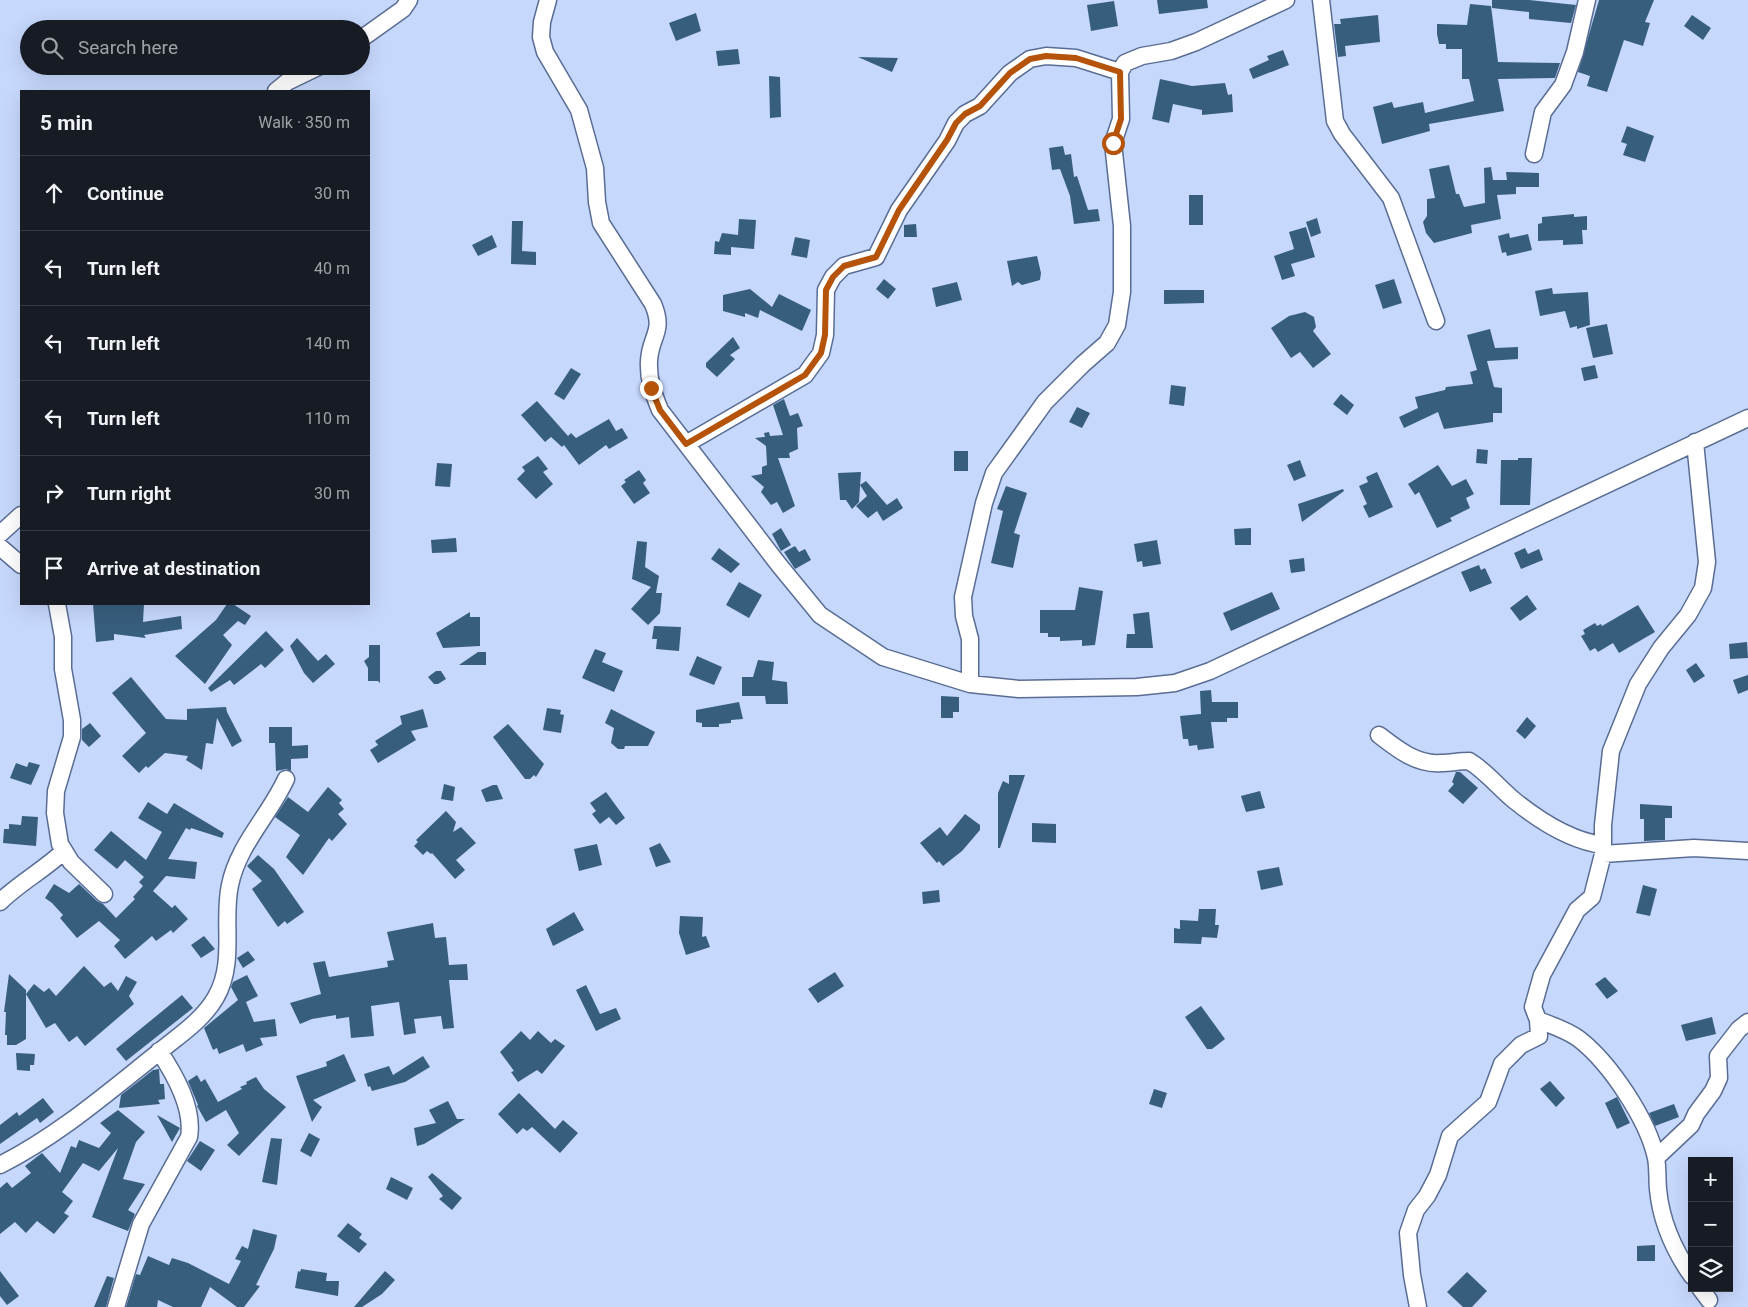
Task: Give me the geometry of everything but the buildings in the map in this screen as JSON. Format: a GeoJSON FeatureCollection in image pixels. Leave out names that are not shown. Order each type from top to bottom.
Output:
{"type":"FeatureCollection","features":[{"type":"Feature","properties":{"kind":"street"},"geometry":{"type":"LineString","coordinates":[[370,33],[403,10],[409,0]]}},
{"type":"Feature","properties":{"kind":"street"},"geometry":{"type":"LineString","coordinates":[[548,0],[542,22],[541,37],[546,52],[579,110],[595,168],[597,202],[601,222],[653,304],[658,316],[658,327],[649,359],[651,388],[660,410],[779,566],[820,615],[883,657],[970,684],[1019,689],[1137,687],[1175,683],[1210,670],[1748,418]]}},
{"type":"Feature","properties":{"kind":"street"},"geometry":{"type":"LineString","coordinates":[[970,684],[970,639],[964,616],[963,597],[984,502],[994,473],[1045,402],[1082,364],[1107,344],[1117,325],[1122,292],[1122,226],[1113,143],[1121,119],[1120,72],[1125,64],[1142,56],[1171,51],[1196,42],[1286,0]]}},
{"type":"Feature","properties":{"kind":"street"},"geometry":{"type":"LineString","coordinates":[[1321,0],[1335,121],[1342,134],[1390,198],[1436,321]]}},
{"type":"Feature","properties":{"kind":"street"},"geometry":{"type":"LineString","coordinates":[[1534,154],[1543,112],[1563,85],[1576,52],[1587,0]]}},
{"type":"Feature","properties":{"kind":"street"},"geometry":{"type":"LineString","coordinates":[[686,444],[805,375],[821,353],[825,335],[826,290],[833,277],[844,266],[876,257],[899,210],[947,140],[956,123],[965,114],[980,106],[1010,73],[1030,59],[1046,56],[1076,58],[1120,72]]}},
{"type":"Feature","properties":{"kind":"street"},"geometry":{"type":"LineString","coordinates":[[277,90],[287,82],[301,75]]}},
{"type":"Feature","properties":{"kind":"street"},"geometry":{"type":"LineString","coordinates":[[1418,1307],[1408,1233],[1416,1210],[1427,1196],[1438,1175],[1450,1136],[1488,1102],[1502,1064],[1521,1045],[1539,1036],[1538,1020],[1533,1007],[1542,975],[1577,910],[1592,897],[1603,850],[1611,751],[1638,684],[1661,648],[1688,615],[1703,588],[1706,562],[1695,442]]}},
{"type":"Feature","properties":{"kind":"street"},"geometry":{"type":"LineString","coordinates":[[0,534],[20,516]]}},
{"type":"Feature","properties":{"kind":"street"},"geometry":{"type":"LineString","coordinates":[[0,547],[20,564]]}},
{"type":"Feature","properties":{"kind":"street"},"geometry":{"type":"LineString","coordinates":[[57,605],[62,637],[62,669],[72,720],[72,738],[56,791],[55,812],[60,844],[71,862],[104,894]]}},
{"type":"Feature","properties":{"kind":"street"},"geometry":{"type":"LineString","coordinates":[[1379,735],[1399,751],[1421,761],[1440,764],[1468,760],[1515,801],[1557,829],[1603,850],[1694,848],[1748,851]]}},
{"type":"Feature","properties":{"kind":"street"},"geometry":{"type":"LineString","coordinates":[[0,1165],[24,1153],[95,1104],[203,1016],[217,996],[225,975],[229,887],[239,856],[274,804],[286,779]]}},
{"type":"Feature","properties":{"kind":"street"},"geometry":{"type":"LineString","coordinates":[[0,902],[46,868],[64,851]]}},
{"type":"Feature","properties":{"kind":"street"},"geometry":{"type":"LineString","coordinates":[[1538,1020],[1578,1038],[1592,1051],[1633,1101],[1656,1158],[1658,1190],[1663,1220],[1678,1257],[1688,1271]]}},
{"type":"Feature","properties":{"kind":"street"},"geometry":{"type":"LineString","coordinates":[[1656,1158],[1691,1125],[1719,1078],[1718,1056],[1739,1029],[1748,1022]]}},
{"type":"Feature","properties":{"kind":"street"},"geometry":{"type":"LineString","coordinates":[[116,1307],[140,1224],[180,1157],[190,1131],[191,1125],[173,1071],[160,1051]]}},
{"type":"Feature","properties":{"kind":"route"},"geometry":{"type":"LineString","coordinates":[[651,388],[660,410],[686,444],[805,375],[821,353],[825,335],[826,290],[833,277],[844,266],[876,257],[899,210],[947,140],[956,123],[965,114],[980,106],[1010,73],[1030,59],[1046,56],[1076,58],[1120,72],[1121,119],[1113,143]]}}]}
